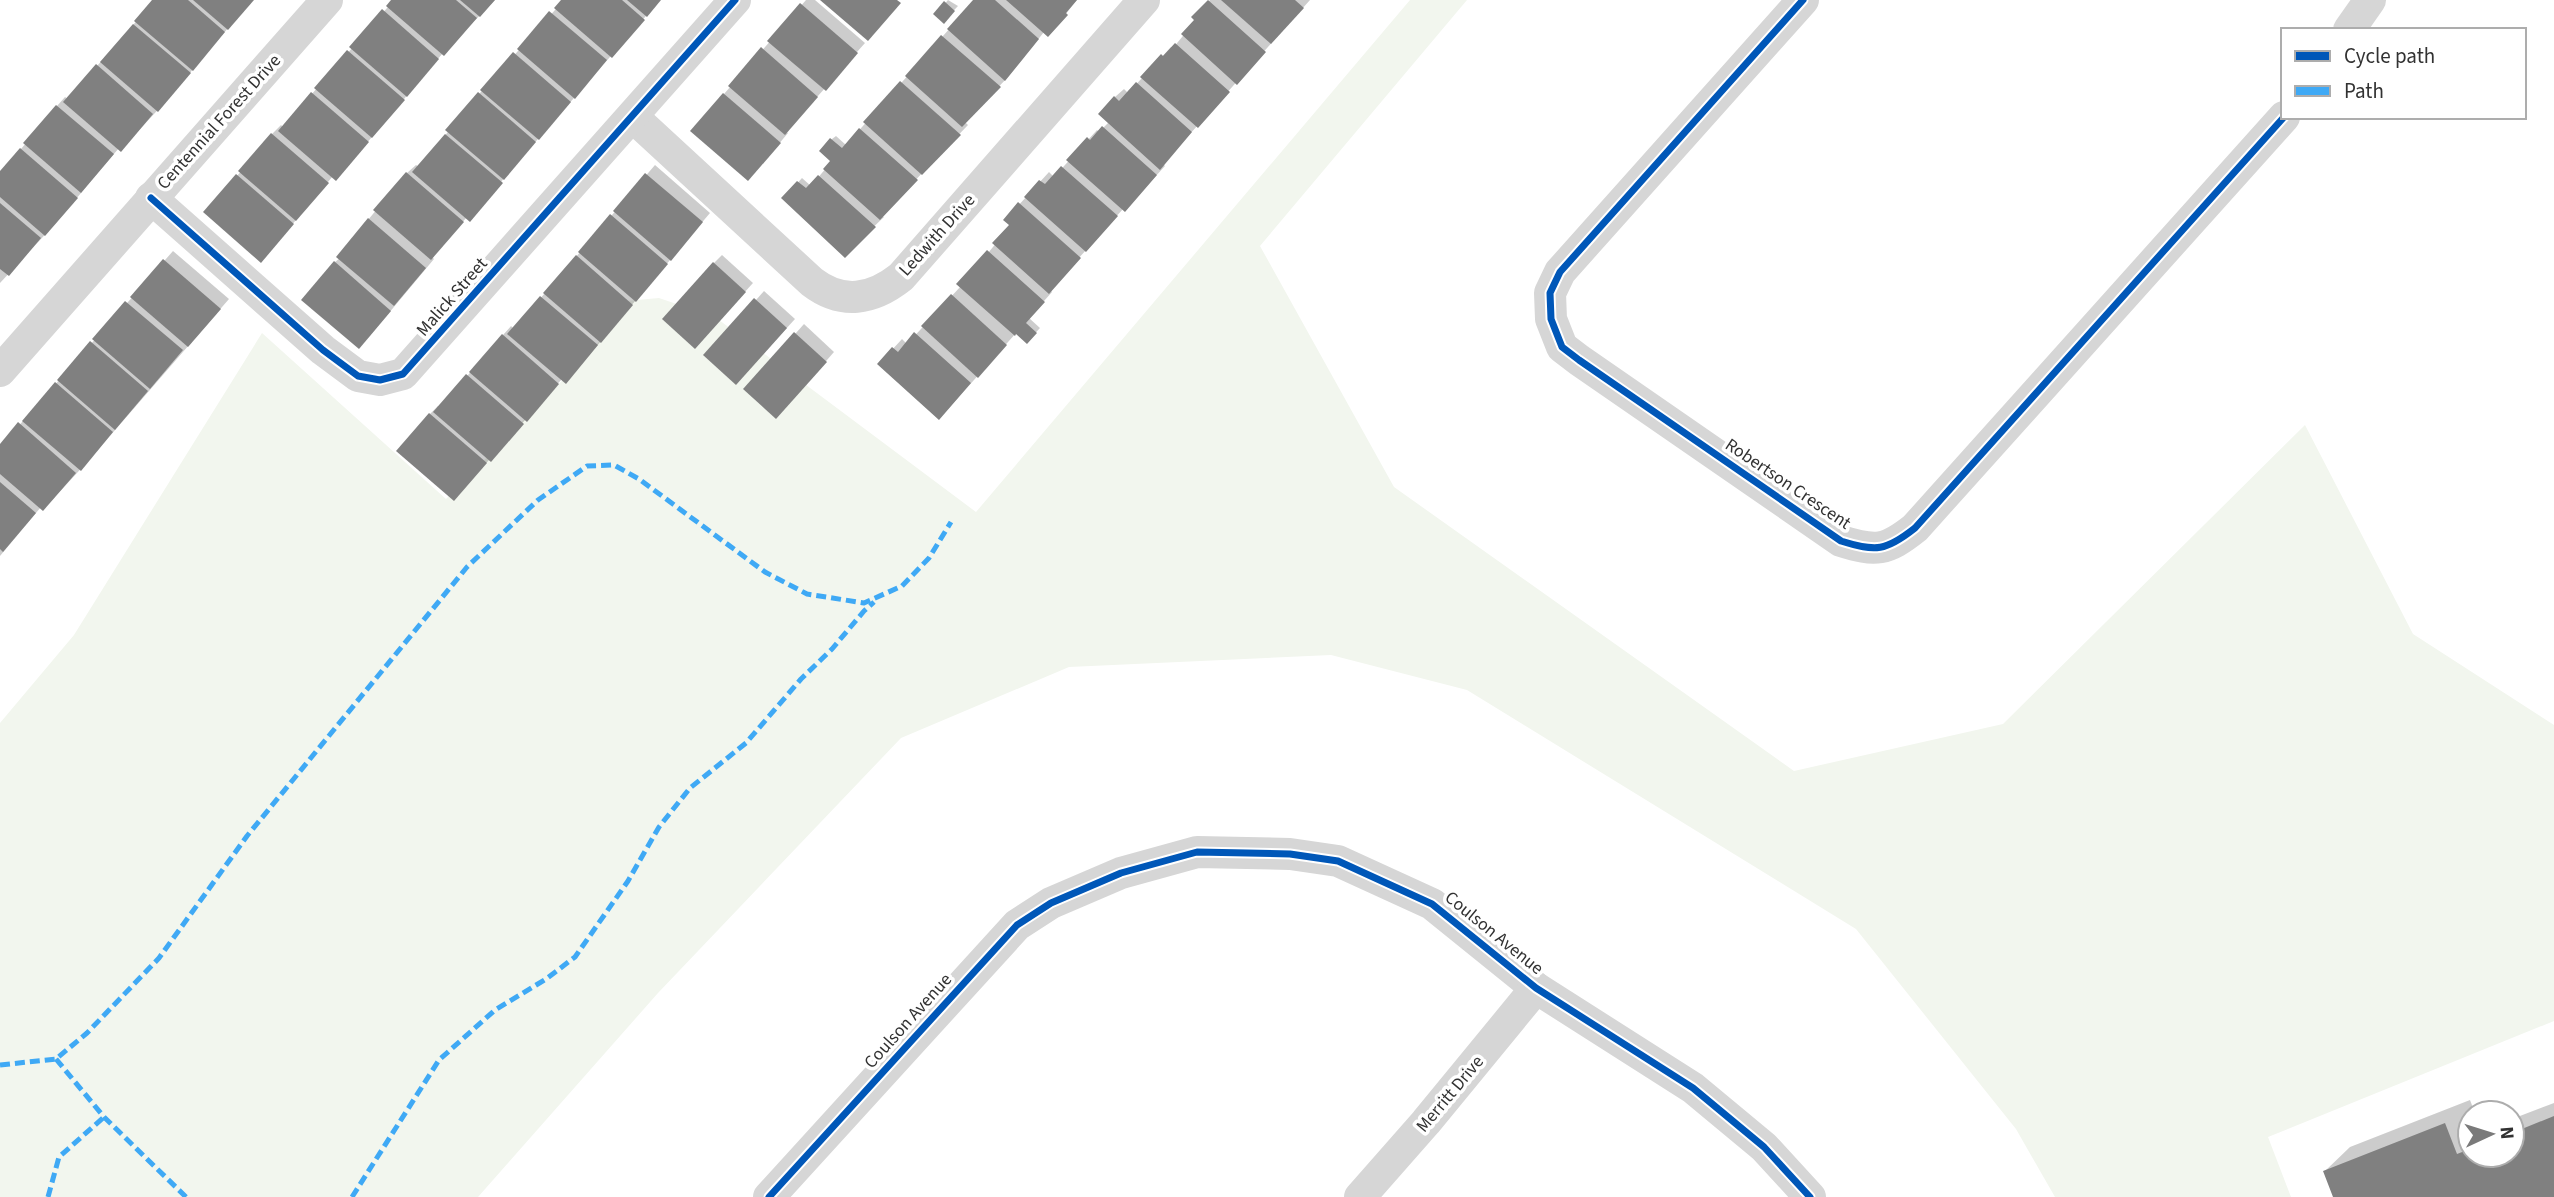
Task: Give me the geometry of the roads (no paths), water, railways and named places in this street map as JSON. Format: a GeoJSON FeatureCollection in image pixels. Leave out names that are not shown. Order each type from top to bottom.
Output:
{"type":"FeatureCollection","features":[{"type":"Feature","properties":{"kind":"street","name":"Centennial Forest Drive"},"geometry":{"type":"LineString","coordinates":[[0,371],[327,0]]}},
{"type":"Feature","properties":{"kind":"street","name":"Malick Street"},"geometry":{"type":"LineString","coordinates":[[152,198],[323,350],[358,376],[380,380],[402,374],[735,0]]}},
{"type":"Feature","properties":{"kind":"street","name":"Ledwith Drive"},"geometry":{"type":"LineString","coordinates":[[633,117],[812,282],[826,293],[859,298],[887,288],[901,277],[1144,0]]}},
{"type":"Feature","properties":{"kind":"street","name":"Robertson Crescent"},"geometry":{"type":"LineString","coordinates":[[1803,0],[1560,272],[1550,293],[1551,319],[1562,346],[1579,360],[1841,541],[1863,548],[1879,549],[1895,544],[1914,528],[2282,119]]}},
{"type":"Feature","properties":{"kind":"street"},"geometry":{"type":"LineString","coordinates":[[2350,28],[2370,0]]}},
{"type":"Feature","properties":{"kind":"street","name":"Coulson Avenue"},"geometry":{"type":"LineString","coordinates":[[769,1197],[1017,925],[1051,903],[1121,873],[1197,852],[1290,854],[1338,861],[1432,904],[1536,988],[1693,1088],[1764,1147],[1810,1197]]}},
{"type":"Feature","properties":{"kind":"street","name":"Merritt Drive"},"geometry":{"type":"LineString","coordinates":[[1360,1197],[1426,1122],[1536,988]]}}]}
